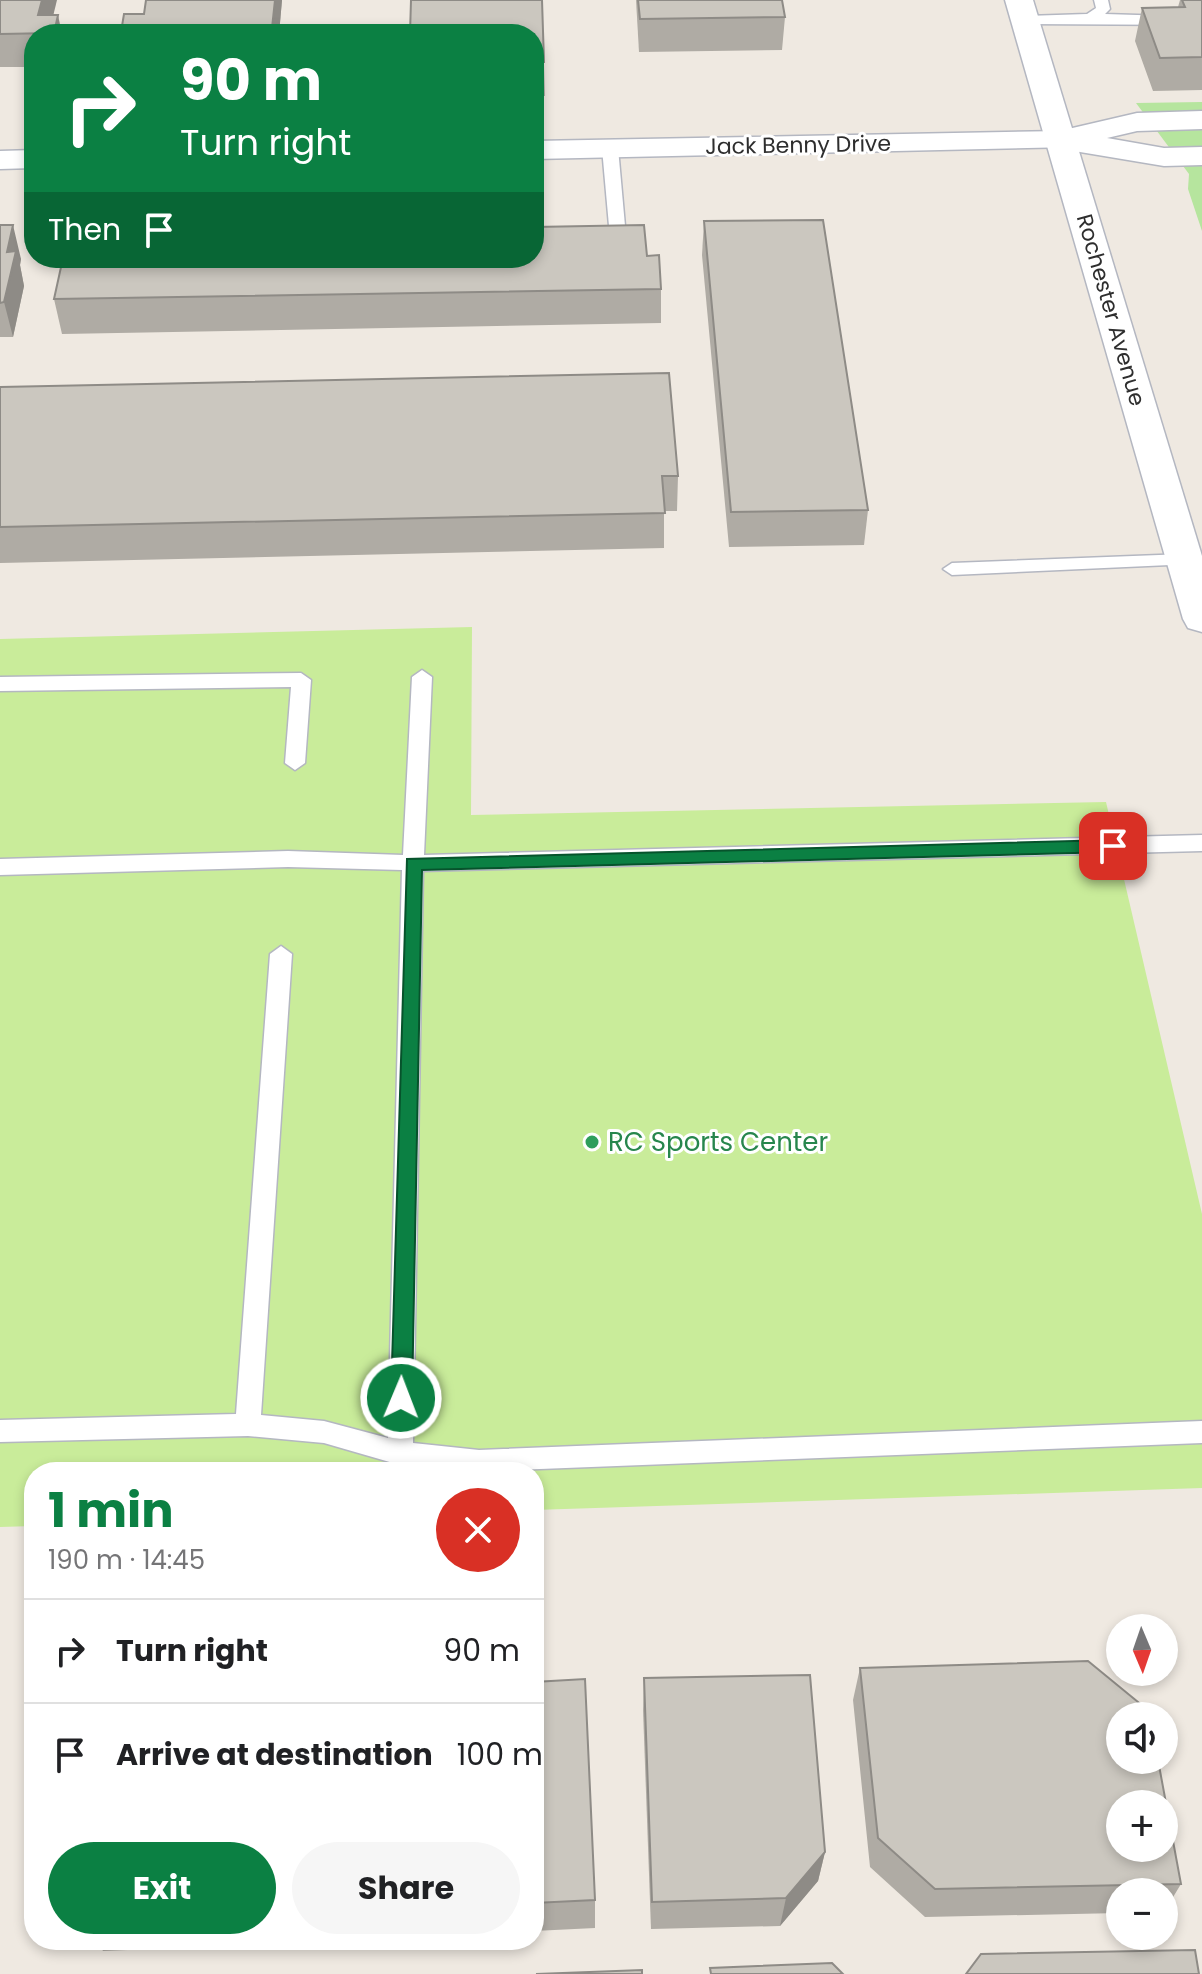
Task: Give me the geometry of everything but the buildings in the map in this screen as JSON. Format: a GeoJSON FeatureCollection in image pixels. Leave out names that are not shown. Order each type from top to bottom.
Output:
{"type":"FeatureCollection","features":[{"type":"Feature","properties":{"kind":"main road","name":"Rochester Avenue"},"geometry":{"type":"LineString","coordinates":[[1022,10],[1202,619]]}},
{"type":"Feature","properties":{"kind":"main road","name":"Jack Benny Drive"},"geometry":{"type":"LineString","coordinates":[[1062,140],[1137,122],[1202,120]]}},
{"type":"Feature","properties":{"kind":"main road","name":"Jack Benny Drive"},"geometry":{"type":"LineString","coordinates":[[544,150],[1062,140],[1164,157],[1202,156]]}},
{"type":"Feature","properties":{"kind":"main road"},"geometry":{"type":"LineString","coordinates":[[0,160],[24,159]]}},
{"type":"Feature","properties":{"kind":"lane"},"geometry":{"type":"LineString","coordinates":[[1090,18],[1103,9],[1101,0]]}},
{"type":"Feature","properties":{"kind":"lane"},"geometry":{"type":"LineString","coordinates":[[1022,10],[1090,18],[1202,21]]}},
{"type":"Feature","properties":{"kind":"lane"},"geometry":{"type":"LineString","coordinates":[[610,148],[617,226]]}},
{"type":"Feature","properties":{"kind":"lane"},"geometry":{"type":"LineString","coordinates":[[952,569],[1185,560]]}},
{"type":"Feature","properties":{"kind":"lane"},"geometry":{"type":"LineString","coordinates":[[400,1453],[413,863],[422,677]]}},
{"type":"Feature","properties":{"kind":"lane"},"geometry":{"type":"LineString","coordinates":[[0,684],[301,680],[295,763]]}},
{"type":"Feature","properties":{"kind":"lane"},"geometry":{"type":"LineString","coordinates":[[0,867],[288,859],[413,863],[1202,843]]}},
{"type":"Feature","properties":{"kind":"lane"},"geometry":{"type":"LineString","coordinates":[[248,1425],[281,954]]}},
{"type":"Feature","properties":{"kind":"lane"},"geometry":{"type":"LineString","coordinates":[[0,1431],[248,1425],[324,1432],[400,1453],[479,1462],[1202,1432]]}},
{"type":"Feature","properties":{"kind":"green space"},"geometry":{"type":"Polygon","coordinates":[[[1202,102],[1202,231],[1188,189],[1189,174],[1136,103],[1202,102]]]}},
{"type":"Feature","properties":{"kind":"green space","name":"RC Sports Center"},"geometry":{"type":"Polygon","coordinates":[[[472,627],[471,815],[1106,802],[1202,1214],[1202,1488],[544,1510],[544,1462],[24,1462],[24,1526],[0,1527],[0,639],[472,627]]]}},
{"type":"Feature","properties":{"kind":"place","name":"RC Sports Center"},"geometry":{"type":"Point","coordinates":[592,1142]}},
{"type":"Feature","properties":{"kind":"route"},"geometry":{"type":"LineString","coordinates":[[401,1398],[413,863],[1113,846]]}}]}
